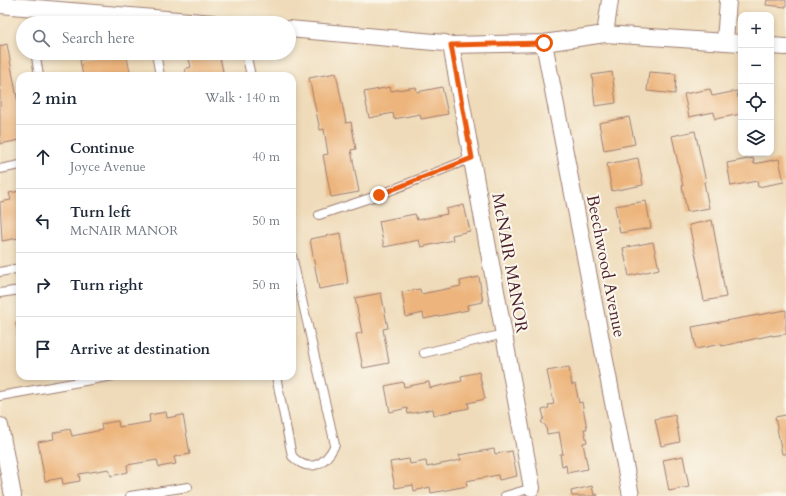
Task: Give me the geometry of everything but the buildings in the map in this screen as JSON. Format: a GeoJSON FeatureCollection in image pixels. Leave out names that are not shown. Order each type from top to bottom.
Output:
{"type":"FeatureCollection","features":[{"type":"Feature","properties":{"kind":"street"},"geometry":{"type":"LineString","coordinates":[[605,34],[610,0]]}},
{"type":"Feature","properties":{"kind":"street"},"geometry":{"type":"LineString","coordinates":[[725,42],[728,0]]}},
{"type":"Feature","properties":{"kind":"street"},"geometry":{"type":"LineString","coordinates":[[0,5],[59,16]]}},
{"type":"Feature","properties":{"kind":"street"},"geometry":{"type":"LineString","coordinates":[[296,31],[445,43],[451,45],[544,43],[605,34],[738,43]]}},
{"type":"Feature","properties":{"kind":"street","name":"Beechwood Avenue"},"geometry":{"type":"LineString","coordinates":[[544,43],[631,496]]}},
{"type":"Feature","properties":{"kind":"street","name":"McNAIR MANOR"},"geometry":{"type":"LineString","coordinates":[[451,45],[532,488]]}},
{"type":"Feature","properties":{"kind":"street"},"geometry":{"type":"LineString","coordinates":[[774,46],[786,47]]}},
{"type":"Feature","properties":{"kind":"street"},"geometry":{"type":"LineString","coordinates":[[0,426],[14,496]]}},
{"type":"Feature","properties":{"kind":"lane"},"geometry":{"type":"LineString","coordinates":[[36,60],[38,72]]}},
{"type":"Feature","properties":{"kind":"lane"},"geometry":{"type":"LineString","coordinates":[[157,60],[159,72]]}},
{"type":"Feature","properties":{"kind":"lane"},"geometry":{"type":"LineString","coordinates":[[248,60],[250,72]]}},
{"type":"Feature","properties":{"kind":"lane"},"geometry":{"type":"LineString","coordinates":[[319,215],[379,195],[472,158]]}},
{"type":"Feature","properties":{"kind":"lane"},"geometry":{"type":"LineString","coordinates":[[0,169],[16,166]]}},
{"type":"Feature","properties":{"kind":"lane"},"geometry":{"type":"LineString","coordinates":[[0,272],[16,269]]}},
{"type":"Feature","properties":{"kind":"lane"},"geometry":{"type":"LineString","coordinates":[[277,380],[292,456],[299,463],[309,466],[320,463],[329,458],[335,444],[296,283]]}},
{"type":"Feature","properties":{"kind":"lane"},"geometry":{"type":"LineString","coordinates":[[0,293],[16,291]]}},
{"type":"Feature","properties":{"kind":"lane"},"geometry":{"type":"LineString","coordinates":[[424,352],[504,334]]}},
{"type":"Feature","properties":{"kind":"lane"},"geometry":{"type":"LineString","coordinates":[[0,396],[90,380]]}},
{"type":"Feature","properties":{"kind":"lane"},"geometry":{"type":"LineString","coordinates":[[130,496],[188,487]]}},
{"type":"Feature","properties":{"kind":"lane"},"geometry":{"type":"LineString","coordinates":[[505,496],[532,488]]}},
{"type":"Feature","properties":{"kind":"route"},"geometry":{"type":"LineString","coordinates":[[379,195],[472,158],[451,45],[544,43]]}}]}
